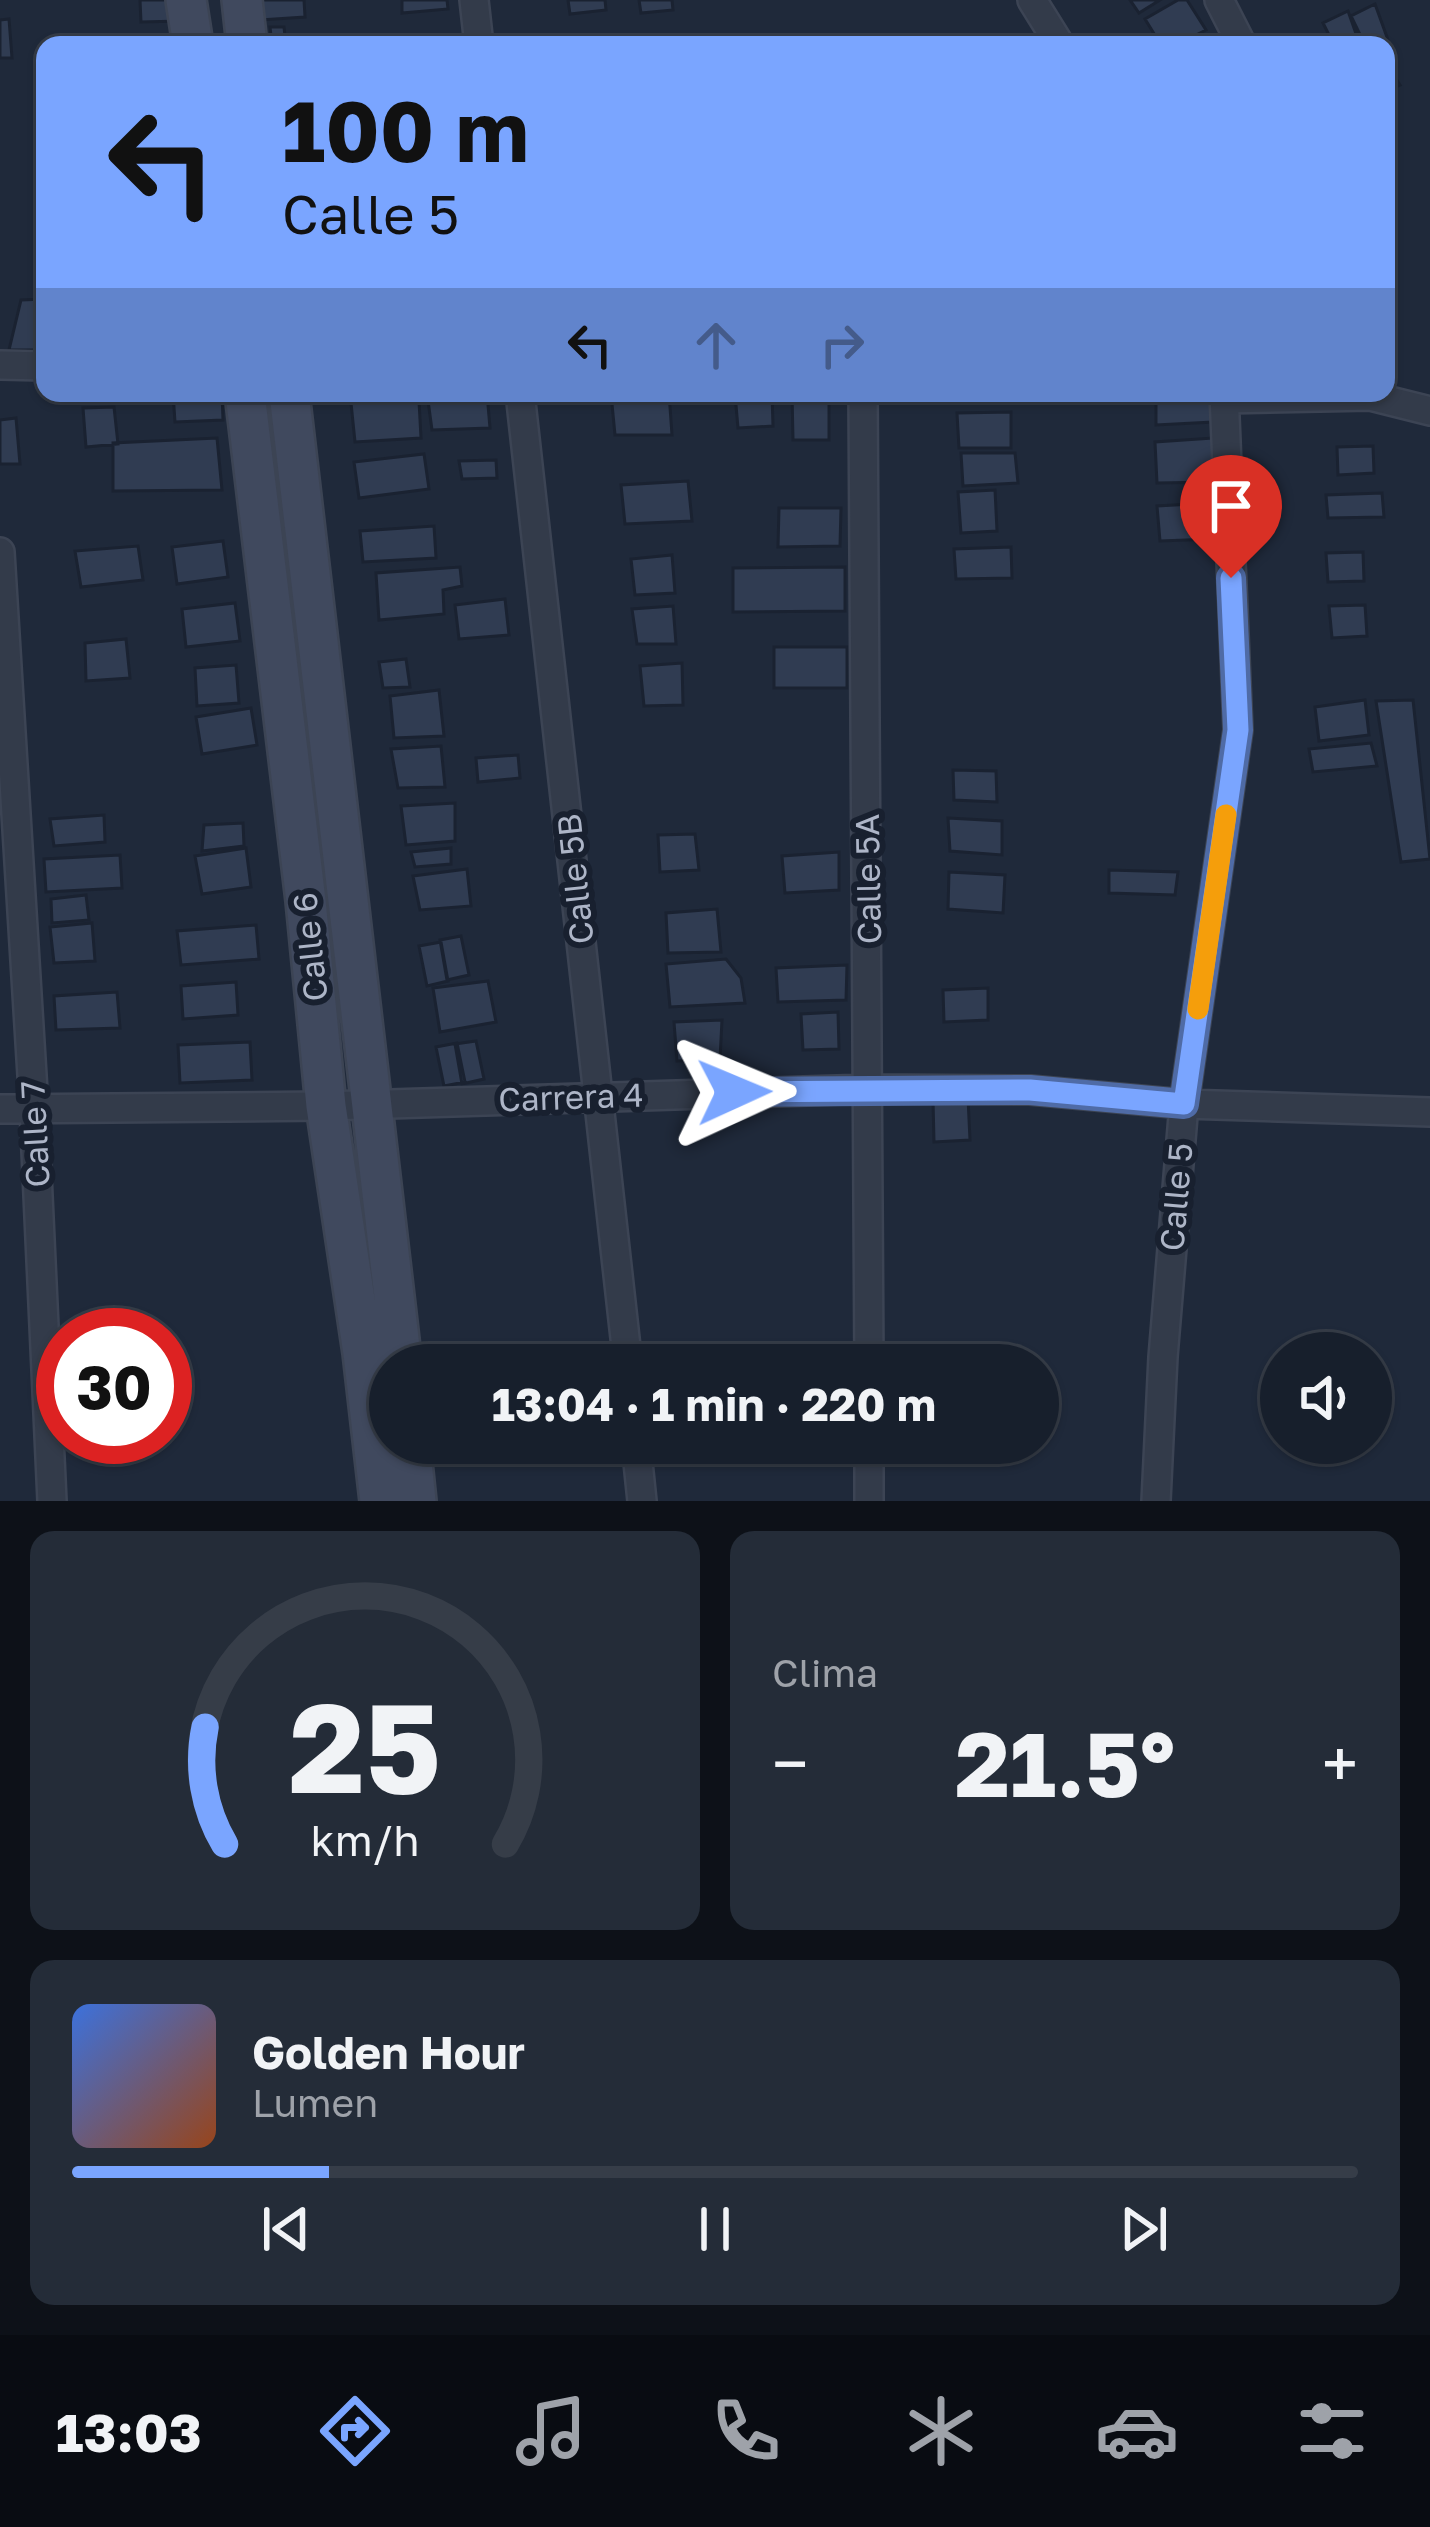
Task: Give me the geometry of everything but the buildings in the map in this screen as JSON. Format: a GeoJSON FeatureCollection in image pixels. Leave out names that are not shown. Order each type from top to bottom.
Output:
{"type":"FeatureCollection","features":[{"type":"Feature","properties":{"kind":"street"},"geometry":{"type":"LineString","coordinates":[[186,0],[192,36]]}},
{"type":"Feature","properties":{"kind":"street"},"geometry":{"type":"LineString","coordinates":[[242,0],[246,36]]}},
{"type":"Feature","properties":{"kind":"street"},"geometry":{"type":"LineString","coordinates":[[474,0],[478,36]]}},
{"type":"Feature","properties":{"kind":"street"},"geometry":{"type":"LineString","coordinates":[[1031,0],[1054,36]]}},
{"type":"Feature","properties":{"kind":"street"},"geometry":{"type":"LineString","coordinates":[[1219,0],[1237,36]]}},
{"type":"Feature","properties":{"kind":"street"},"geometry":{"type":"LineString","coordinates":[[0,365],[36,366]]}},
{"type":"Feature","properties":{"kind":"street","name":"Calle 6"},"geometry":{"type":"LineString","coordinates":[[246,402],[326,1106],[380,1501]]}},
{"type":"Feature","properties":{"kind":"street","name":"Calle 6"},"geometry":{"type":"LineString","coordinates":[[290,402],[399,1344]]}},
{"type":"Feature","properties":{"kind":"street","name":"Calle 5B"},"geometry":{"type":"LineString","coordinates":[[521,402],[626,1344]]}},
{"type":"Feature","properties":{"kind":"street","name":"Calle 5A"},"geometry":{"type":"LineString","coordinates":[[863,402],[869,1344]]}},
{"type":"Feature","properties":{"kind":"street","name":"Calle 5"},"geometry":{"type":"LineString","coordinates":[[1156,1501],[1184,1104],[1238,730],[1224,402]]}},
{"type":"Feature","properties":{"kind":"street"},"geometry":{"type":"LineString","coordinates":[[1394,402],[1430,411]]}},
{"type":"Feature","properties":{"kind":"street","name":"Calle 7"},"geometry":{"type":"LineString","coordinates":[[0,553],[52,1501]]}},
{"type":"Feature","properties":{"kind":"street"},"geometry":{"type":"LineString","coordinates":[[306,902],[347,899]]}},
{"type":"Feature","properties":{"kind":"street","name":"Carrera 4"},"geometry":{"type":"LineString","coordinates":[[0,1108],[326,1106],[870,1089],[1030,1090],[1184,1104],[1430,1112]]}},
{"type":"Feature","properties":{"kind":"street"},"geometry":{"type":"LineString","coordinates":[[412,1464],[416,1501]]}},
{"type":"Feature","properties":{"kind":"street"},"geometry":{"type":"LineString","coordinates":[[638,1464],[642,1501]]}},
{"type":"Feature","properties":{"kind":"street"},"geometry":{"type":"LineString","coordinates":[[869,1464],[869,1501]]}},
{"type":"Feature","properties":{"kind":"slow traffic"},"geometry":{"type":"LineString","coordinates":[[1198,1009],[1226,815]]}},
{"type":"Feature","properties":{"kind":"route"},"geometry":{"type":"LineString","coordinates":[[734,1092],[1030,1090],[1184,1104],[1238,730],[1231,578]]}}]}
